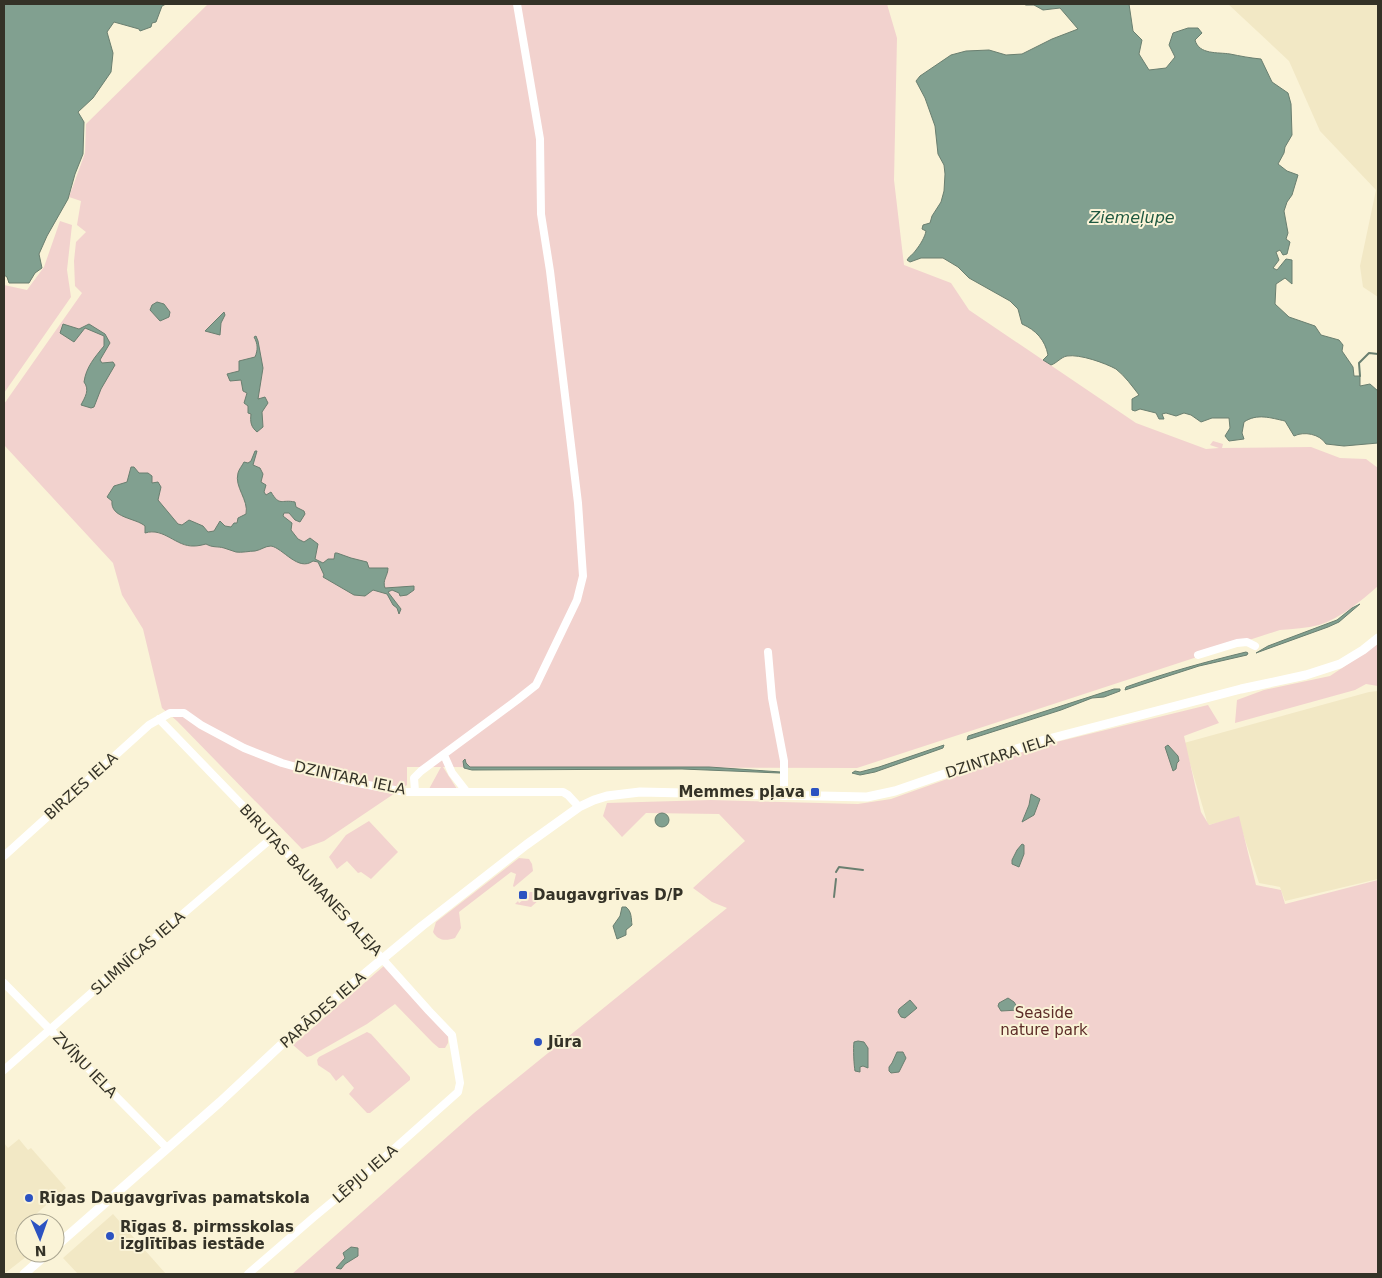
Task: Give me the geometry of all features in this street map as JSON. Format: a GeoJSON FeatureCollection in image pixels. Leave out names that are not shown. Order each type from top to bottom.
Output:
{"type":"FeatureCollection","features":[{"type":"Feature","properties":{"kind":"street"},"geometry":{"type":"LineString","coordinates":[[415,791],[414,778],[421,771],[536,685],[577,600],[583,576],[578,503],[550,271],[541,214],[540,139],[517,4]]}},
{"type":"Feature","properties":{"kind":"street","name":"DZINTARA IELA"},"geometry":{"type":"LineString","coordinates":[[607,796],[620,793],[649,792],[867,797],[895,791],[1038,742],[1340,664],[1378,638]]}},
{"type":"Feature","properties":{"kind":"street"},"geometry":{"type":"LineString","coordinates":[[1198,655],[1247,642],[1255,646]]}},
{"type":"Feature","properties":{"kind":"street"},"geometry":{"type":"LineString","coordinates":[[768,652],[772,698],[784,761],[784,796]]}},
{"type":"Feature","properties":{"kind":"street","name":"DZINTARA IELA"},"geometry":{"type":"LineString","coordinates":[[160,719],[170,713],[184,713],[201,725],[244,748],[282,763],[360,784],[405,792],[466,790],[562,792],[568,795],[579,807]]}},
{"type":"Feature","properties":{"kind":"street","name":"BIRUTAS BAUMANES ALEJA"},"geometry":{"type":"LineString","coordinates":[[160,719],[273,837],[450,1032],[460,1083],[458,1092]]}},
{"type":"Feature","properties":{"kind":"street","name":"BIRZES IELA"},"geometry":{"type":"LineString","coordinates":[[4,856],[149,725],[160,719]]}},
{"type":"Feature","properties":{"kind":"street"},"geometry":{"type":"LineString","coordinates":[[444,755],[452,773],[466,790]]}},
{"type":"Feature","properties":{"kind":"street","name":"PARĀDES IELA"},"geometry":{"type":"LineString","coordinates":[[65,1238],[166,1147],[218,1104],[296,1031],[383,958],[488,874],[579,807],[607,796]]}},
{"type":"Feature","properties":{"kind":"street","name":"SLIMNĪCAS IELA"},"geometry":{"type":"LineString","coordinates":[[4,1070],[273,837]]}},
{"type":"Feature","properties":{"kind":"street","name":"ZVĪŅU IELA"},"geometry":{"type":"LineString","coordinates":[[4,983],[166,1147]]}},
{"type":"Feature","properties":{"kind":"street","name":"LĒPJU IELA"},"geometry":{"type":"LineString","coordinates":[[248,1274],[368,1173],[458,1092]]}},
{"type":"Feature","properties":{"kind":"street"},"geometry":{"type":"LineString","coordinates":[[24,1274],[37,1263]]}},
{"type":"Feature","properties":{"kind":"shaded area"},"geometry":{"type":"Polygon","coordinates":[[[1228,4],[1378,4],[1378,297],[1363,287],[1360,266],[1376,190],[1320,131],[1289,61],[1228,4]]]}},
{"type":"Feature","properties":{"kind":"shaded area"},"geometry":{"type":"Polygon","coordinates":[[[1378,691],[1378,879],[1285,901],[1280,887],[1259,883],[1238,818],[1208,825],[1184,743],[1378,691]]]}},
{"type":"Feature","properties":{"kind":"shaded area","name":"Rīgas Daugavgrīvas pamatskola"},"geometry":{"type":"Polygon","coordinates":[[[19,1139],[28,1150],[31,1148],[66,1188],[37,1213],[15,1213],[15,1263],[18,1263],[4,1274],[4,1143],[8,1148],[19,1139]]]}},
{"type":"Feature","properties":{"kind":"shaded area","name":"Rīgas 8. pirmsskolas izglītības iestāde"},"geometry":{"type":"Polygon","coordinates":[[[113,1214],[166,1274],[78,1274],[65,1260],[65,1256],[113,1214]]]}},
{"type":"Feature","properties":{"kind":"green space"},"geometry":{"type":"Polygon","coordinates":[[[208,4],[887,4],[897,38],[894,180],[904,265],[951,283],[969,310],[1136,423],[1206,449],[1219,448],[1210,445],[1213,441],[1223,444],[1222,448],[1311,447],[1340,458],[1366,459],[1378,468],[1378,586],[1343,614],[1319,625],[1280,630],[857,768],[443,767],[457,789],[429,789],[441,767],[407,767],[407,785],[324,841],[302,849],[162,708],[143,629],[122,595],[113,563],[4,445],[4,404],[82,293],[75,286],[74,261],[76,242],[86,232],[77,225],[81,201],[69,197],[85,153],[86,124],[208,4]]]}},
{"type":"Feature","properties":{"kind":"green space"},"geometry":{"type":"Polygon","coordinates":[[[60,221],[72,225],[67,270],[71,297],[4,393],[4,285],[27,290],[44,267],[60,221]]]}},
{"type":"Feature","properties":{"kind":"green space"},"geometry":{"type":"Polygon","coordinates":[[[1378,644],[1378,686],[1366,684],[1355,690],[1235,723],[1237,700],[1264,690],[1330,676],[1378,644]]]}},
{"type":"Feature","properties":{"kind":"green space","name":"Seaside nature park"},"geometry":{"type":"Polygon","coordinates":[[[1208,705],[1219,723],[1184,736],[1201,812],[1209,825],[1239,816],[1256,885],[1281,890],[1285,904],[1378,880],[1378,1274],[292,1274],[474,1113],[727,908],[712,902],[693,888],[745,841],[719,814],[646,813],[622,837],[603,816],[607,803],[711,800],[858,804],[891,799],[1040,746],[1208,705]]]}},
{"type":"Feature","properties":{"kind":"green space"},"geometry":{"type":"Polygon","coordinates":[[[369,821],[398,852],[371,879],[361,872],[358,873],[347,861],[337,869],[329,857],[346,835],[369,821]]]}},
{"type":"Feature","properties":{"kind":"green space"},"geometry":{"type":"Polygon","coordinates":[[[519,858],[529,859],[533,871],[514,887],[516,874],[511,872],[459,912],[461,928],[455,938],[448,940],[435,935],[433,932],[436,922],[519,858]]]}},
{"type":"Feature","properties":{"kind":"green space"},"geometry":{"type":"Polygon","coordinates":[[[530,892],[535,892],[540,896],[539,900],[531,907],[515,904],[523,900],[522,898],[530,892]]]}},
{"type":"Feature","properties":{"kind":"green space"},"geometry":{"type":"Polygon","coordinates":[[[385,965],[448,1036],[448,1043],[445,1048],[439,1048],[433,1043],[395,1004],[367,1024],[311,1056],[307,1057],[293,1045],[385,965]]]}},
{"type":"Feature","properties":{"kind":"green space"},"geometry":{"type":"Polygon","coordinates":[[[367,1032],[371,1034],[410,1077],[410,1080],[370,1113],[367,1113],[349,1094],[354,1088],[343,1075],[336,1081],[330,1073],[318,1065],[317,1060],[319,1057],[367,1032]]]}},
{"type":"Feature","properties":{"kind":"water"},"geometry":{"type":"Polygon","coordinates":[[[4,4],[166,4],[162,6],[156,22],[152,23],[151,27],[140,31],[139,29],[114,22],[107,32],[113,53],[111,72],[93,98],[78,112],[84,122],[83,154],[68,199],[39,254],[42,268],[35,273],[29,283],[9,283],[4,275],[4,4]]]}},
{"type":"Feature","properties":{"kind":"water","name":"Ziemeļupe"},"geometry":{"type":"Polygon","coordinates":[[[1023,4],[1129,4],[1133,31],[1142,40],[1139,54],[1149,70],[1166,68],[1175,57],[1169,45],[1173,33],[1188,28],[1198,28],[1202,33],[1195,40],[1200,48],[1210,52],[1261,59],[1272,82],[1288,93],[1291,104],[1292,135],[1278,164],[1287,171],[1298,175],[1292,195],[1284,211],[1288,233],[1286,239],[1290,242],[1287,254],[1283,255],[1280,250],[1276,252],[1279,260],[1273,268],[1277,270],[1286,259],[1292,260],[1292,284],[1285,278],[1276,284],[1275,304],[1289,317],[1315,326],[1321,335],[1339,340],[1343,345],[1342,351],[1353,367],[1354,376],[1360,376],[1360,386],[1370,384],[1378,391],[1378,443],[1344,446],[1326,444],[1312,434],[1298,434],[1294,436],[1285,421],[1264,417],[1249,419],[1244,422],[1242,433],[1244,439],[1229,441],[1225,436],[1230,428],[1229,418],[1212,418],[1201,422],[1191,415],[1184,413],[1176,416],[1166,413],[1162,414],[1164,419],[1159,419],[1156,413],[1140,409],[1132,410],[1132,399],[1139,395],[1116,369],[1079,356],[1065,357],[1051,365],[1043,360],[1048,355],[1042,340],[1036,332],[1022,324],[1018,309],[1010,301],[969,278],[958,267],[943,258],[921,258],[910,262],[907,260],[921,243],[926,231],[922,229],[923,225],[930,223],[941,202],[945,174],[944,165],[938,154],[935,126],[925,98],[916,81],[920,76],[951,55],[966,51],[989,50],[1006,55],[1022,54],[1078,29],[1060,8],[1043,10],[1034,5],[1023,4]]]}},
{"type":"Feature","properties":{"kind":"water"},"geometry":{"type":"Polygon","coordinates":[[[157,302],[164,304],[170,312],[169,317],[160,321],[150,310],[152,305],[157,302]]]}},
{"type":"Feature","properties":{"kind":"water"},"geometry":{"type":"Polygon","coordinates":[[[224,312],[220,335],[205,331],[224,312]]]}},
{"type":"Feature","properties":{"kind":"water"},"geometry":{"type":"Polygon","coordinates":[[[63,324],[79,329],[89,324],[105,334],[110,343],[100,360],[102,363],[113,362],[115,365],[101,389],[94,407],[81,405],[87,391],[84,382],[94,358],[104,346],[104,336],[85,328],[74,342],[60,333],[63,324]]]}},
{"type":"Feature","properties":{"kind":"water"},"geometry":{"type":"Polygon","coordinates":[[[256,336],[263,368],[258,399],[265,397],[268,403],[262,412],[263,427],[257,432],[251,424],[251,414],[248,413],[248,406],[244,403],[247,393],[243,391],[241,380],[230,381],[227,374],[239,371],[239,361],[255,357],[257,347],[254,337],[256,336]]]}},
{"type":"Feature","properties":{"kind":"water"},"geometry":{"type":"Polygon","coordinates":[[[255,451],[257,451],[253,465],[260,468],[263,474],[261,482],[266,485],[264,492],[266,495],[271,492],[281,502],[295,502],[296,507],[304,511],[305,514],[300,522],[295,520],[289,513],[284,513],[283,516],[292,523],[291,530],[298,539],[304,542],[310,538],[318,544],[315,559],[323,563],[328,559],[334,559],[335,553],[337,553],[367,562],[369,568],[388,568],[384,583],[385,588],[414,586],[414,590],[407,595],[400,596],[399,593],[392,590],[388,592],[401,609],[399,614],[387,594],[373,590],[365,596],[354,595],[323,577],[324,575],[318,562],[313,561],[302,564],[296,562],[271,546],[255,551],[238,552],[206,544],[196,546],[181,544],[158,533],[145,533],[145,526],[115,511],[112,507],[112,501],[107,497],[114,486],[127,482],[131,467],[134,467],[139,473],[148,473],[152,476],[152,483],[158,482],[161,487],[158,500],[178,524],[182,525],[189,520],[203,526],[208,532],[214,531],[220,521],[225,526],[231,527],[234,523],[237,523],[238,518],[246,514],[237,478],[244,462],[248,463],[251,461],[255,451]]]}},
{"type":"Feature","properties":{"kind":"water"},"geometry":{"type":"Polygon","coordinates":[[[1360,604],[1339,622],[1256,653],[1268,646],[1337,620],[1360,604]]]}},
{"type":"Feature","properties":{"kind":"water"},"geometry":{"type":"Polygon","coordinates":[[[1248,653],[1247,655],[1199,666],[1125,690],[1126,687],[1155,677],[1248,653]]]}},
{"type":"Feature","properties":{"kind":"water"},"geometry":{"type":"Polygon","coordinates":[[[1114,689],[1120,689],[1120,691],[1104,697],[1092,698],[1061,710],[967,740],[968,736],[1114,689]]]}},
{"type":"Feature","properties":{"kind":"water"},"geometry":{"type":"Polygon","coordinates":[[[944,745],[943,748],[875,772],[860,775],[852,773],[879,767],[944,745]]]}},
{"type":"Feature","properties":{"kind":"water"},"geometry":{"type":"Polygon","coordinates":[[[1168,745],[1178,756],[1179,761],[1176,769],[1173,771],[1165,747],[1168,745]]]}},
{"type":"Feature","properties":{"kind":"water"},"geometry":{"type":"Polygon","coordinates":[[[465,759],[470,767],[709,767],[781,772],[682,769],[472,770],[464,768],[463,761],[465,759]]]}},
{"type":"Feature","properties":{"kind":"water"},"geometry":{"type":"Polygon","coordinates":[[[1031,794],[1040,799],[1034,815],[1022,822],[1029,805],[1031,794]]]}},
{"type":"Feature","properties":{"kind":"water"},"geometry":{"type":"Polygon","coordinates":[[[659,813],[665,813],[669,820],[665,827],[659,827],[655,823],[655,817],[659,813]]]}},
{"type":"Feature","properties":{"kind":"water"},"geometry":{"type":"Polygon","coordinates":[[[1022,844],[1024,845],[1024,854],[1019,867],[1012,864],[1012,860],[1022,844]]]}},
{"type":"Feature","properties":{"kind":"water"},"geometry":{"type":"Polygon","coordinates":[[[622,907],[626,907],[629,911],[632,925],[626,930],[626,935],[617,939],[613,926],[620,916],[622,907]]]}},
{"type":"Feature","properties":{"kind":"water"},"geometry":{"type":"Polygon","coordinates":[[[1008,998],[1014,1002],[1019,1010],[1001,1011],[998,1006],[999,1003],[1008,998]]]}},
{"type":"Feature","properties":{"kind":"water"},"geometry":{"type":"Polygon","coordinates":[[[910,1000],[917,1008],[905,1018],[901,1017],[898,1012],[899,1009],[910,1000]]]}},
{"type":"Feature","properties":{"kind":"water"},"geometry":{"type":"Polygon","coordinates":[[[854,1042],[864,1042],[868,1048],[868,1068],[860,1067],[860,1072],[855,1071],[854,1061],[854,1042]]]}},
{"type":"Feature","properties":{"kind":"water"},"geometry":{"type":"Polygon","coordinates":[[[897,1052],[903,1052],[906,1058],[899,1072],[891,1073],[889,1067],[897,1052]]]}},
{"type":"Feature","properties":{"kind":"water"},"geometry":{"type":"Polygon","coordinates":[[[351,1247],[358,1248],[358,1256],[345,1264],[341,1269],[336,1268],[345,1258],[343,1253],[351,1247]]]}},
{"type":"Feature","properties":{"kind":"waterway"},"geometry":{"type":"LineString","coordinates":[[1360,376],[1359,363],[1369,353],[1378,354]]}},
{"type":"Feature","properties":{"kind":"waterway"},"geometry":{"type":"LineString","coordinates":[[836,872],[839,867],[863,870]]}},
{"type":"Feature","properties":{"kind":"waterway"},"geometry":{"type":"LineString","coordinates":[[834,897],[836,879]]}},
{"type":"Feature","properties":{"kind":"place","name":"Memmes pļava"},"geometry":{"type":"Point","coordinates":[815,792]}},
{"type":"Feature","properties":{"kind":"place","name":"Daugavgrīvas D/P"},"geometry":{"type":"Point","coordinates":[523,895]}},
{"type":"Feature","properties":{"kind":"place","name":"Jūra"},"geometry":{"type":"Point","coordinates":[538,1042]}},
{"type":"Feature","properties":{"kind":"place","name":"Rīgas Daugavgrīvas pamatskola"},"geometry":{"type":"Point","coordinates":[29,1198]}},
{"type":"Feature","properties":{"kind":"place","name":"Rīgas 8. pirmsskolas izglītības iestāde"},"geometry":{"type":"Point","coordinates":[110,1236]}}]}
